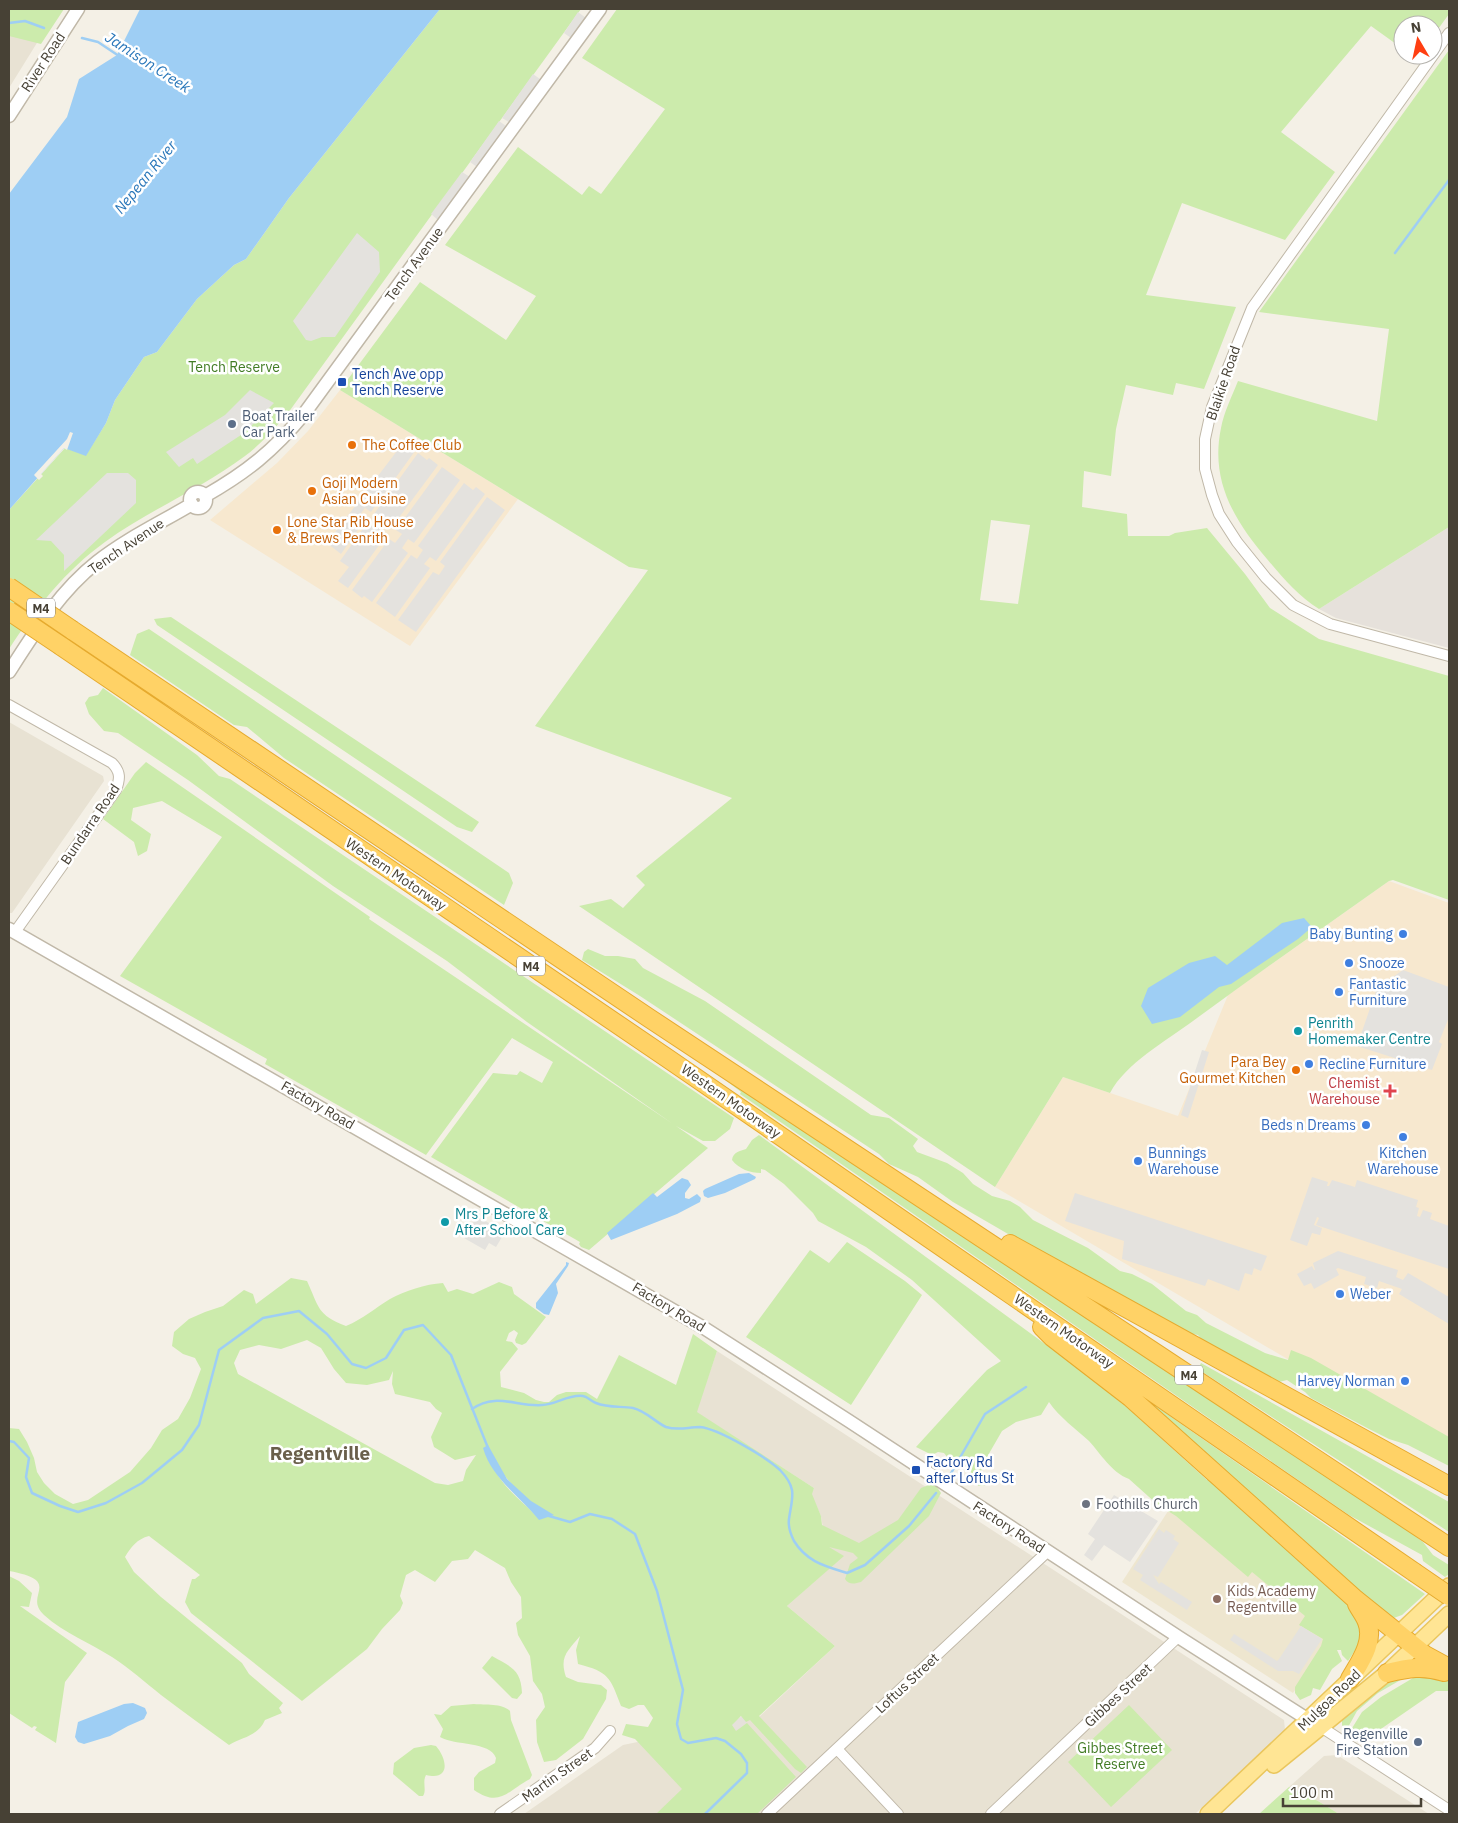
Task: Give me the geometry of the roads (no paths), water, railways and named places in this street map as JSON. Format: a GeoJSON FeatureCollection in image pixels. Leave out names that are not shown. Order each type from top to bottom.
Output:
{"type":"FeatureCollection","features":[{"type":"Feature","properties":{"kind":"highway","name":"Western Motorway"},"geometry":{"type":"LineString","coordinates":[[9,587],[649,1018],[1447,1545]]}},
{"type":"Feature","properties":{"kind":"highway","name":"Western Motorway"},"geometry":{"type":"LineString","coordinates":[[9,611],[670,1060],[1449,1596]]}},
{"type":"Feature","properties":{"kind":"highway"},"geometry":{"type":"LineString","coordinates":[[933,1206],[994,1235],[1447,1485]]}},
{"type":"Feature","properties":{"kind":"highway","name":"M4"},"geometry":{"type":"LineString","coordinates":[[1000,1286],[1052,1337],[1130,1398],[1354,1598],[1425,1655],[1449,1668]]}},
{"type":"Feature","properties":{"kind":"highway","name":"M4"},"geometry":{"type":"LineString","coordinates":[[1350,1679],[1366,1649],[1369,1639],[1367,1623],[1354,1598]]}},
{"type":"Feature","properties":{"kind":"highway"},"geometry":{"type":"LineString","coordinates":[[1387,1673],[1420,1667],[1432,1668],[1449,1674]]}},
{"type":"Feature","properties":{"kind":"main road","name":"Mulgoa Road"},"geometry":{"type":"LineString","coordinates":[[1221,1814],[1314,1724],[1350,1679],[1449,1586]]}},
{"type":"Feature","properties":{"kind":"main road","name":"Mulgoa Road"},"geometry":{"type":"LineString","coordinates":[[1208,1814],[1314,1724],[1387,1673],[1449,1614]]}},
{"type":"Feature","properties":{"kind":"street","name":"River Road"},"geometry":{"type":"LineString","coordinates":[[9,116],[78,9]]}},
{"type":"Feature","properties":{"kind":"street","name":"Tench Avenue"},"geometry":{"type":"LineString","coordinates":[[9,672],[28,641],[62,596],[96,563],[129,540],[192,504],[191,497],[194,493],[201,493],[205,496],[234,479],[259,461],[286,436],[600,9]]}},
{"type":"Feature","properties":{"kind":"street","name":"Blaikie Road"},"geometry":{"type":"LineString","coordinates":[[1449,33],[1252,308],[1212,407],[1205,439],[1205,469],[1219,514],[1237,542],[1266,578],[1293,605],[1330,624],[1449,656]]}},
{"type":"Feature","properties":{"kind":"street","name":"Bundarra Road"},"geometry":{"type":"LineString","coordinates":[[9,705],[112,763],[118,769],[120,780],[116,790],[12,931]]}},
{"type":"Feature","properties":{"kind":"street","name":"Factory Road"},"geometry":{"type":"LineString","coordinates":[[12,931],[704,1328],[849,1420],[1047,1552],[1314,1724]]}},
{"type":"Feature","properties":{"kind":"street","name":"Loftus Street"},"geometry":{"type":"LineString","coordinates":[[767,1814],[1047,1552]]}},
{"type":"Feature","properties":{"kind":"street","name":"Gibbes Street"},"geometry":{"type":"LineString","coordinates":[[991,1814],[1178,1637]]}},
{"type":"Feature","properties":{"kind":"street"},"geometry":{"type":"LineString","coordinates":[[1314,1724],[1449,1810]]}},
{"type":"Feature","properties":{"kind":"street","name":"Martin Street"},"geometry":{"type":"LineString","coordinates":[[500,1814],[595,1748],[610,1731]]}},
{"type":"Feature","properties":{"kind":"street"},"geometry":{"type":"LineString","coordinates":[[836,1749],[898,1814]]}},
{"type":"Feature","properties":{"kind":"water","name":"Nepean River"},"geometry":{"type":"Polygon","coordinates":[[[140,9],[440,9],[289,198],[246,259],[234,265],[197,299],[157,352],[144,357],[115,400],[106,423],[86,456],[64,448],[9,510],[9,194],[67,117],[79,79],[117,55],[140,9]]]}},
{"type":"Feature","properties":{"kind":"water"},"geometry":{"type":"Polygon","coordinates":[[[1304,918],[1312,927],[1298,939],[1231,984],[1219,987],[1180,1017],[1152,1024],[1141,1006],[1148,988],[1189,963],[1215,956],[1227,965],[1282,923],[1304,918]]]}},
{"type":"Feature","properties":{"kind":"water"},"geometry":{"type":"Polygon","coordinates":[[[749,1173],[756,1177],[755,1179],[725,1193],[708,1198],[704,1196],[703,1191],[705,1189],[739,1174],[749,1173]]]}},
{"type":"Feature","properties":{"kind":"water"},"geometry":{"type":"Polygon","coordinates":[[[682,1178],[688,1180],[691,1185],[685,1193],[685,1198],[689,1199],[697,1194],[701,1198],[700,1202],[677,1214],[611,1240],[607,1233],[653,1193],[657,1197],[682,1178]]]}},
{"type":"Feature","properties":{"kind":"water"},"geometry":{"type":"Polygon","coordinates":[[[566,1262],[569,1263],[556,1284],[558,1293],[549,1315],[544,1314],[536,1308],[536,1303],[566,1265],[566,1262]]]}},
{"type":"Feature","properties":{"kind":"water"},"geometry":{"type":"Polygon","coordinates":[[[488,1445],[507,1479],[531,1501],[554,1515],[539,1520],[507,1487],[487,1459],[483,1448],[488,1445]]]}},
{"type":"Feature","properties":{"kind":"water"},"geometry":{"type":"Polygon","coordinates":[[[133,1703],[145,1708],[147,1713],[144,1719],[110,1736],[84,1744],[78,1742],[75,1737],[78,1722],[124,1704],[133,1703]]]}},
{"type":"Feature","properties":{"kind":"waterway","name":"Jamison Creek"},"geometry":{"type":"LineString","coordinates":[[9,23],[25,21],[44,28]]}},
{"type":"Feature","properties":{"kind":"waterway","name":"Jamison Creek"},"geometry":{"type":"LineString","coordinates":[[82,38],[98,42],[119,56]]}},
{"type":"Feature","properties":{"kind":"waterway"},"geometry":{"type":"LineString","coordinates":[[1395,253],[1449,180]]}},
{"type":"Feature","properties":{"kind":"waterway"},"geometry":{"type":"LineString","coordinates":[[9,1441],[14,1442],[29,1458],[26,1477],[32,1493],[78,1512],[106,1503],[142,1483],[182,1450],[199,1425],[219,1350],[263,1318],[299,1311],[327,1334],[352,1364],[366,1368],[386,1358],[404,1330],[423,1325],[451,1355],[488,1448]]}},
{"type":"Feature","properties":{"kind":"waterway"},"geometry":{"type":"LineString","coordinates":[[950,1475],[985,1414],[1026,1387]]}},
{"type":"Feature","properties":{"kind":"waterway"},"geometry":{"type":"LineString","coordinates":[[472,1409],[490,1401],[547,1405],[572,1397],[583,1396],[601,1405],[638,1409],[666,1427],[679,1429],[700,1427],[719,1433],[754,1451],[780,1470],[792,1488],[789,1522],[794,1541],[811,1559],[847,1573],[865,1565],[909,1526],[936,1493]]}},
{"type":"Feature","properties":{"kind":"waterway"},"geometry":{"type":"LineString","coordinates":[[549,1516],[570,1522],[590,1514],[612,1519],[635,1534],[657,1591],[683,1690],[677,1724],[681,1739],[688,1743],[716,1738],[725,1741],[741,1754],[747,1763],[747,1773],[705,1814]]}},
{"type":"Feature","properties":{"kind":"place","name":"Tench Ave opp Tench Reserve"},"geometry":{"type":"Point","coordinates":[342,382]}},
{"type":"Feature","properties":{"kind":"place","name":"Boat Trailer Car Park"},"geometry":{"type":"Point","coordinates":[232,424]}},
{"type":"Feature","properties":{"kind":"place","name":"The Coffee Club"},"geometry":{"type":"Point","coordinates":[352,445]}},
{"type":"Feature","properties":{"kind":"place","name":"Goji Modern Asian Cuisine"},"geometry":{"type":"Point","coordinates":[312,491]}},
{"type":"Feature","properties":{"kind":"place","name":"Lone Star Rib House & Brews Penrith"},"geometry":{"type":"Point","coordinates":[277,530]}},
{"type":"Feature","properties":{"kind":"place","name":"Baby Bunting"},"geometry":{"type":"Point","coordinates":[1403,934]}},
{"type":"Feature","properties":{"kind":"place","name":"Snooze"},"geometry":{"type":"Point","coordinates":[1349,963]}},
{"type":"Feature","properties":{"kind":"place","name":"Fantastic Furniture"},"geometry":{"type":"Point","coordinates":[1339,992]}},
{"type":"Feature","properties":{"kind":"place","name":"Penrith Homemaker Centre"},"geometry":{"type":"Point","coordinates":[1298,1031]}},
{"type":"Feature","properties":{"kind":"place","name":"Recline Furniture"},"geometry":{"type":"Point","coordinates":[1309,1064]}},
{"type":"Feature","properties":{"kind":"place","name":"Para Bey Gourmet Kitchen"},"geometry":{"type":"Point","coordinates":[1296,1070]}},
{"type":"Feature","properties":{"kind":"place","name":"Chemist Warehouse"},"geometry":{"type":"Point","coordinates":[1390,1091]}},
{"type":"Feature","properties":{"kind":"place","name":"Beds n Dreams"},"geometry":{"type":"Point","coordinates":[1366,1125]}},
{"type":"Feature","properties":{"kind":"place","name":"Kitchen Warehouse"},"geometry":{"type":"Point","coordinates":[1403,1137]}},
{"type":"Feature","properties":{"kind":"place","name":"Bunnings Warehouse"},"geometry":{"type":"Point","coordinates":[1138,1161]}},
{"type":"Feature","properties":{"kind":"place","name":"Mrs P Before & After School Care"},"geometry":{"type":"Point","coordinates":[445,1222]}},
{"type":"Feature","properties":{"kind":"place","name":"Weber"},"geometry":{"type":"Point","coordinates":[1340,1294]}},
{"type":"Feature","properties":{"kind":"place","name":"Harvey Norman"},"geometry":{"type":"Point","coordinates":[1405,1381]}},
{"type":"Feature","properties":{"kind":"place","name":"Factory Rd after Loftus St"},"geometry":{"type":"Point","coordinates":[916,1470]}},
{"type":"Feature","properties":{"kind":"place","name":"Foothills Church"},"geometry":{"type":"Point","coordinates":[1086,1504]}},
{"type":"Feature","properties":{"kind":"place","name":"Kids Academy Regentville"},"geometry":{"type":"Point","coordinates":[1217,1599]}},
{"type":"Feature","properties":{"kind":"place","name":"Regenville Fire Station"},"geometry":{"type":"Point","coordinates":[1418,1742]}},
{"type":"Feature","properties":{"kind":"district","name":"Regentville"},"geometry":{"type":"Point","coordinates":[320,1453]}},
{"type":"Feature","properties":{"kind":"park label","name":"Tench Reserve"},"geometry":{"type":"Point","coordinates":[234,367]}},
{"type":"Feature","properties":{"kind":"park label","name":"Gibbes Street Reserve"},"geometry":{"type":"Point","coordinates":[1120,1756]}}]}
